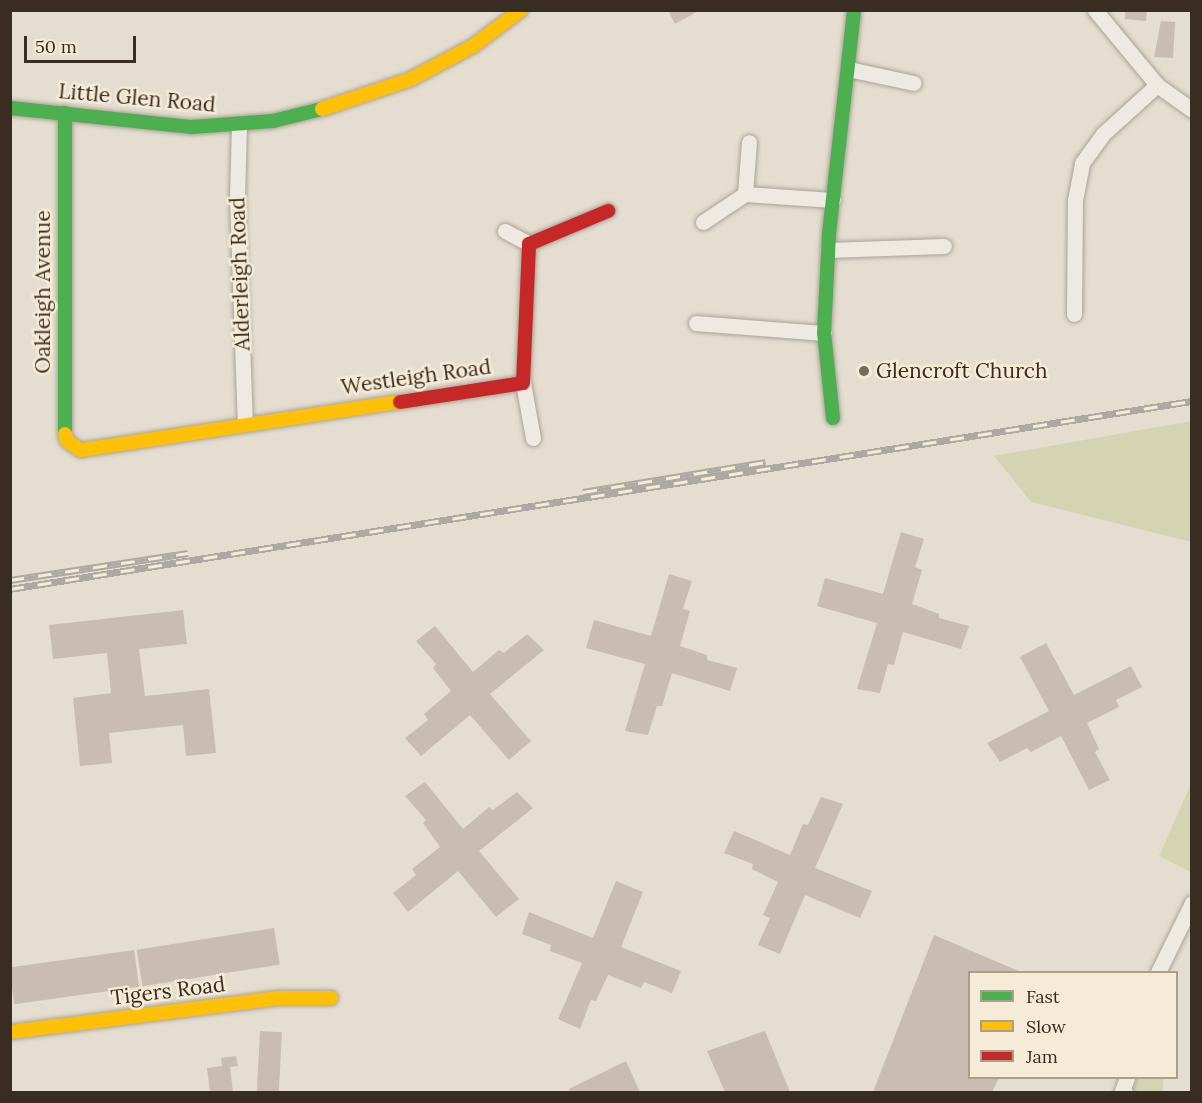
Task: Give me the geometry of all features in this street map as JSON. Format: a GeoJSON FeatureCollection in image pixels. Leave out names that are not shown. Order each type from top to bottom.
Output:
{"type":"FeatureCollection","features":[{"type":"Feature","properties":{"kind":"street","name":"Little Glen Road"},"geometry":{"type":"LineString","coordinates":[[10,108],[166,125],[239,125],[309,114],[411,79],[473,46],[521,10]]}},
{"type":"Feature","properties":{"kind":"street"},"geometry":{"type":"LineString","coordinates":[[1095,10],[1157,85],[1191,110]]}},
{"type":"Feature","properties":{"kind":"street"},"geometry":{"type":"LineString","coordinates":[[833,418],[824,333],[828,250],[848,69],[850,11]]}},
{"type":"Feature","properties":{"kind":"street"},"geometry":{"type":"LineString","coordinates":[[848,69],[914,83]]}},
{"type":"Feature","properties":{"kind":"street"},"geometry":{"type":"LineString","coordinates":[[1074,314],[1075,200],[1082,163],[1103,134],[1157,85]]}},
{"type":"Feature","properties":{"kind":"street","name":"Oakleigh Avenue"},"geometry":{"type":"LineString","coordinates":[[65,113],[63,429],[70,446],[81,450],[93,449]]}},
{"type":"Feature","properties":{"kind":"street","name":"Alderleigh Road"},"geometry":{"type":"LineString","coordinates":[[239,125],[237,198],[245,423]]}},
{"type":"Feature","properties":{"kind":"street"},"geometry":{"type":"LineString","coordinates":[[745,194],[749,142]]}},
{"type":"Feature","properties":{"kind":"street"},"geometry":{"type":"LineString","coordinates":[[703,222],[745,194],[833,200]]}},
{"type":"Feature","properties":{"kind":"street"},"geometry":{"type":"LineString","coordinates":[[505,231],[529,244],[608,211]]}},
{"type":"Feature","properties":{"kind":"street","name":"Westleigh Road"},"geometry":{"type":"LineString","coordinates":[[93,449],[245,423],[523,383],[529,244]]}},
{"type":"Feature","properties":{"kind":"street"},"geometry":{"type":"LineString","coordinates":[[828,250],[944,246]]}},
{"type":"Feature","properties":{"kind":"street"},"geometry":{"type":"LineString","coordinates":[[696,323],[824,333]]}},
{"type":"Feature","properties":{"kind":"street"},"geometry":{"type":"LineString","coordinates":[[523,383],[533,438]]}},
{"type":"Feature","properties":{"kind":"street"},"geometry":{"type":"LineString","coordinates":[[1158,971],[1191,903]]}},
{"type":"Feature","properties":{"kind":"street","name":"Tigers Road"},"geometry":{"type":"LineString","coordinates":[[10,1032],[279,998],[331,998]]}},
{"type":"Feature","properties":{"kind":"green space"},"geometry":{"type":"Polygon","coordinates":[[[1191,421],[1191,542],[1031,502],[994,456],[1191,421]]]}},
{"type":"Feature","properties":{"kind":"green space"},"geometry":{"type":"Polygon","coordinates":[[[1191,784],[1192,872],[1159,856],[1191,784]]]}},
{"type":"Feature","properties":{"kind":"green space"},"geometry":{"type":"Polygon","coordinates":[[[1127,1079],[1163,1079],[1163,1092],[1127,1092],[1127,1079]]]}},
{"type":"Feature","properties":{"kind":"building"},"geometry":{"type":"Polygon","coordinates":[[[668,10],[700,10],[675,24],[668,10]]]}},
{"type":"Feature","properties":{"kind":"building"},"geometry":{"type":"Polygon","coordinates":[[[1125,10],[1147,10],[1146,21],[1125,19],[1125,10]]]}},
{"type":"Feature","properties":{"kind":"building"},"geometry":{"type":"Polygon","coordinates":[[[1161,21],[1175,22],[1173,58],[1154,57],[1161,21]]]}},
{"type":"Feature","properties":{"kind":"building"},"geometry":{"type":"Polygon","coordinates":[[[901,532],[924,539],[915,567],[922,570],[912,604],[939,614],[939,618],[969,626],[961,649],[903,632],[894,665],[888,664],[880,693],[857,689],[877,623],[817,606],[825,578],[883,594],[901,532]]]}},
{"type":"Feature","properties":{"kind":"building"},"geometry":{"type":"Polygon","coordinates":[[[669,574],[692,581],[683,609],[690,611],[680,646],[707,655],[707,660],[737,668],[730,691],[672,673],[662,706],[657,706],[648,735],[625,731],[645,664],[586,648],[594,620],[651,636],[669,574]]]}},
{"type":"Feature","properties":{"kind":"building"},"geometry":{"type":"Polygon","coordinates":[[[183,610],[187,644],[139,649],[145,696],[209,689],[216,753],[186,756],[183,725],[109,733],[112,763],[80,766],[73,698],[111,693],[107,653],[53,659],[49,625],[183,610]]]}},
{"type":"Feature","properties":{"kind":"building"},"geometry":{"type":"Polygon","coordinates":[[[435,626],[473,672],[499,650],[504,653],[527,634],[544,650],[490,694],[531,741],[509,760],[470,715],[421,756],[405,738],[428,720],[424,714],[451,691],[433,668],[436,664],[416,641],[435,626]]]}},
{"type":"Feature","properties":{"kind":"building"},"geometry":{"type":"Polygon","coordinates":[[[1046,643],[1074,695],[1131,666],[1142,687],[1116,700],[1119,707],[1087,723],[1099,749],[1095,752],[1110,780],[1089,790],[1061,736],[1031,752],[1027,748],[1000,762],[987,743],[1049,711],[1020,657],[1046,643]]]}},
{"type":"Feature","properties":{"kind":"building"},"geometry":{"type":"Polygon","coordinates":[[[425,782],[463,829],[489,807],[493,810],[517,792],[533,808],[479,851],[519,899],[496,917],[458,871],[408,912],[393,893],[416,875],[412,869],[440,847],[423,823],[426,820],[405,796],[425,782]]]}},
{"type":"Feature","properties":{"kind":"building"},"geometry":{"type":"Polygon","coordinates":[[[821,797],[843,804],[815,868],[872,891],[860,918],[805,895],[780,954],[758,945],[770,918],[763,915],[778,882],[752,869],[753,864],[724,853],[734,831],[790,855],[803,824],[808,825],[821,797]]]}},
{"type":"Feature","properties":{"kind":"building"},"geometry":{"type":"Polygon","coordinates":[[[616,881],[643,892],[621,947],[681,971],[672,993],[644,982],[641,988],[608,975],[596,1001],[591,1000],[580,1029],[558,1019],[582,963],[550,951],[551,945],[522,934],[529,912],[593,938],[616,881]]]}},
{"type":"Feature","properties":{"kind":"building"},"geometry":{"type":"Polygon","coordinates":[[[274,928],[280,965],[142,986],[137,950],[274,928]]]}},
{"type":"Feature","properties":{"kind":"building"},"geometry":{"type":"Polygon","coordinates":[[[934,935],[1019,971],[968,971],[968,1079],[998,1079],[992,1092],[873,1092],[934,935]]]}},
{"type":"Feature","properties":{"kind":"building"},"geometry":{"type":"Polygon","coordinates":[[[134,950],[139,987],[14,1004],[10,967],[134,950]]]}},
{"type":"Feature","properties":{"kind":"building"},"geometry":{"type":"Polygon","coordinates":[[[260,1031],[282,1032],[279,1092],[257,1092],[260,1031]]]}},
{"type":"Feature","properties":{"kind":"building"},"geometry":{"type":"Polygon","coordinates":[[[765,1031],[790,1092],[725,1092],[707,1051],[765,1031]]]}},
{"type":"Feature","properties":{"kind":"building"},"geometry":{"type":"Polygon","coordinates":[[[236,1056],[238,1066],[230,1067],[233,1092],[210,1092],[207,1068],[222,1066],[221,1058],[236,1056]]]}},
{"type":"Feature","properties":{"kind":"building"},"geometry":{"type":"Polygon","coordinates":[[[626,1061],[640,1092],[570,1092],[569,1089],[626,1061]]]}},
{"type":"Feature","properties":{"kind":"railway"},"geometry":{"type":"LineString","coordinates":[[10,589],[1192,401]]}},
{"type":"Feature","properties":{"kind":"railway"},"geometry":{"type":"LineString","coordinates":[[583,492],[766,462]]}},
{"type":"Feature","properties":{"kind":"railway"},"geometry":{"type":"LineString","coordinates":[[10,580],[188,553]]}},
{"type":"Feature","properties":{"kind":"traffic: fast"},"geometry":{"type":"LineString","coordinates":[[833,418],[824,333],[829,234],[854,10]]}},
{"type":"Feature","properties":{"kind":"traffic: fast"},"geometry":{"type":"LineString","coordinates":[[10,108],[192,127],[273,121],[322,109]]}},
{"type":"Feature","properties":{"kind":"traffic: fast"},"geometry":{"type":"LineString","coordinates":[[65,113],[65,434]]}},
{"type":"Feature","properties":{"kind":"traffic: slow"},"geometry":{"type":"LineString","coordinates":[[322,109],[411,79],[473,46],[521,10]]}},
{"type":"Feature","properties":{"kind":"traffic: slow"},"geometry":{"type":"LineString","coordinates":[[65,434],[67,441],[81,450],[400,402]]}},
{"type":"Feature","properties":{"kind":"traffic: slow"},"geometry":{"type":"LineString","coordinates":[[10,1032],[279,998],[331,998]]}},
{"type":"Feature","properties":{"kind":"traffic: jam"},"geometry":{"type":"LineString","coordinates":[[400,402],[523,383],[529,244],[608,211]]}},
{"type":"Feature","properties":{"kind":"place","name":"Glencroft Church"},"geometry":{"type":"Point","coordinates":[864,371]}}]}
